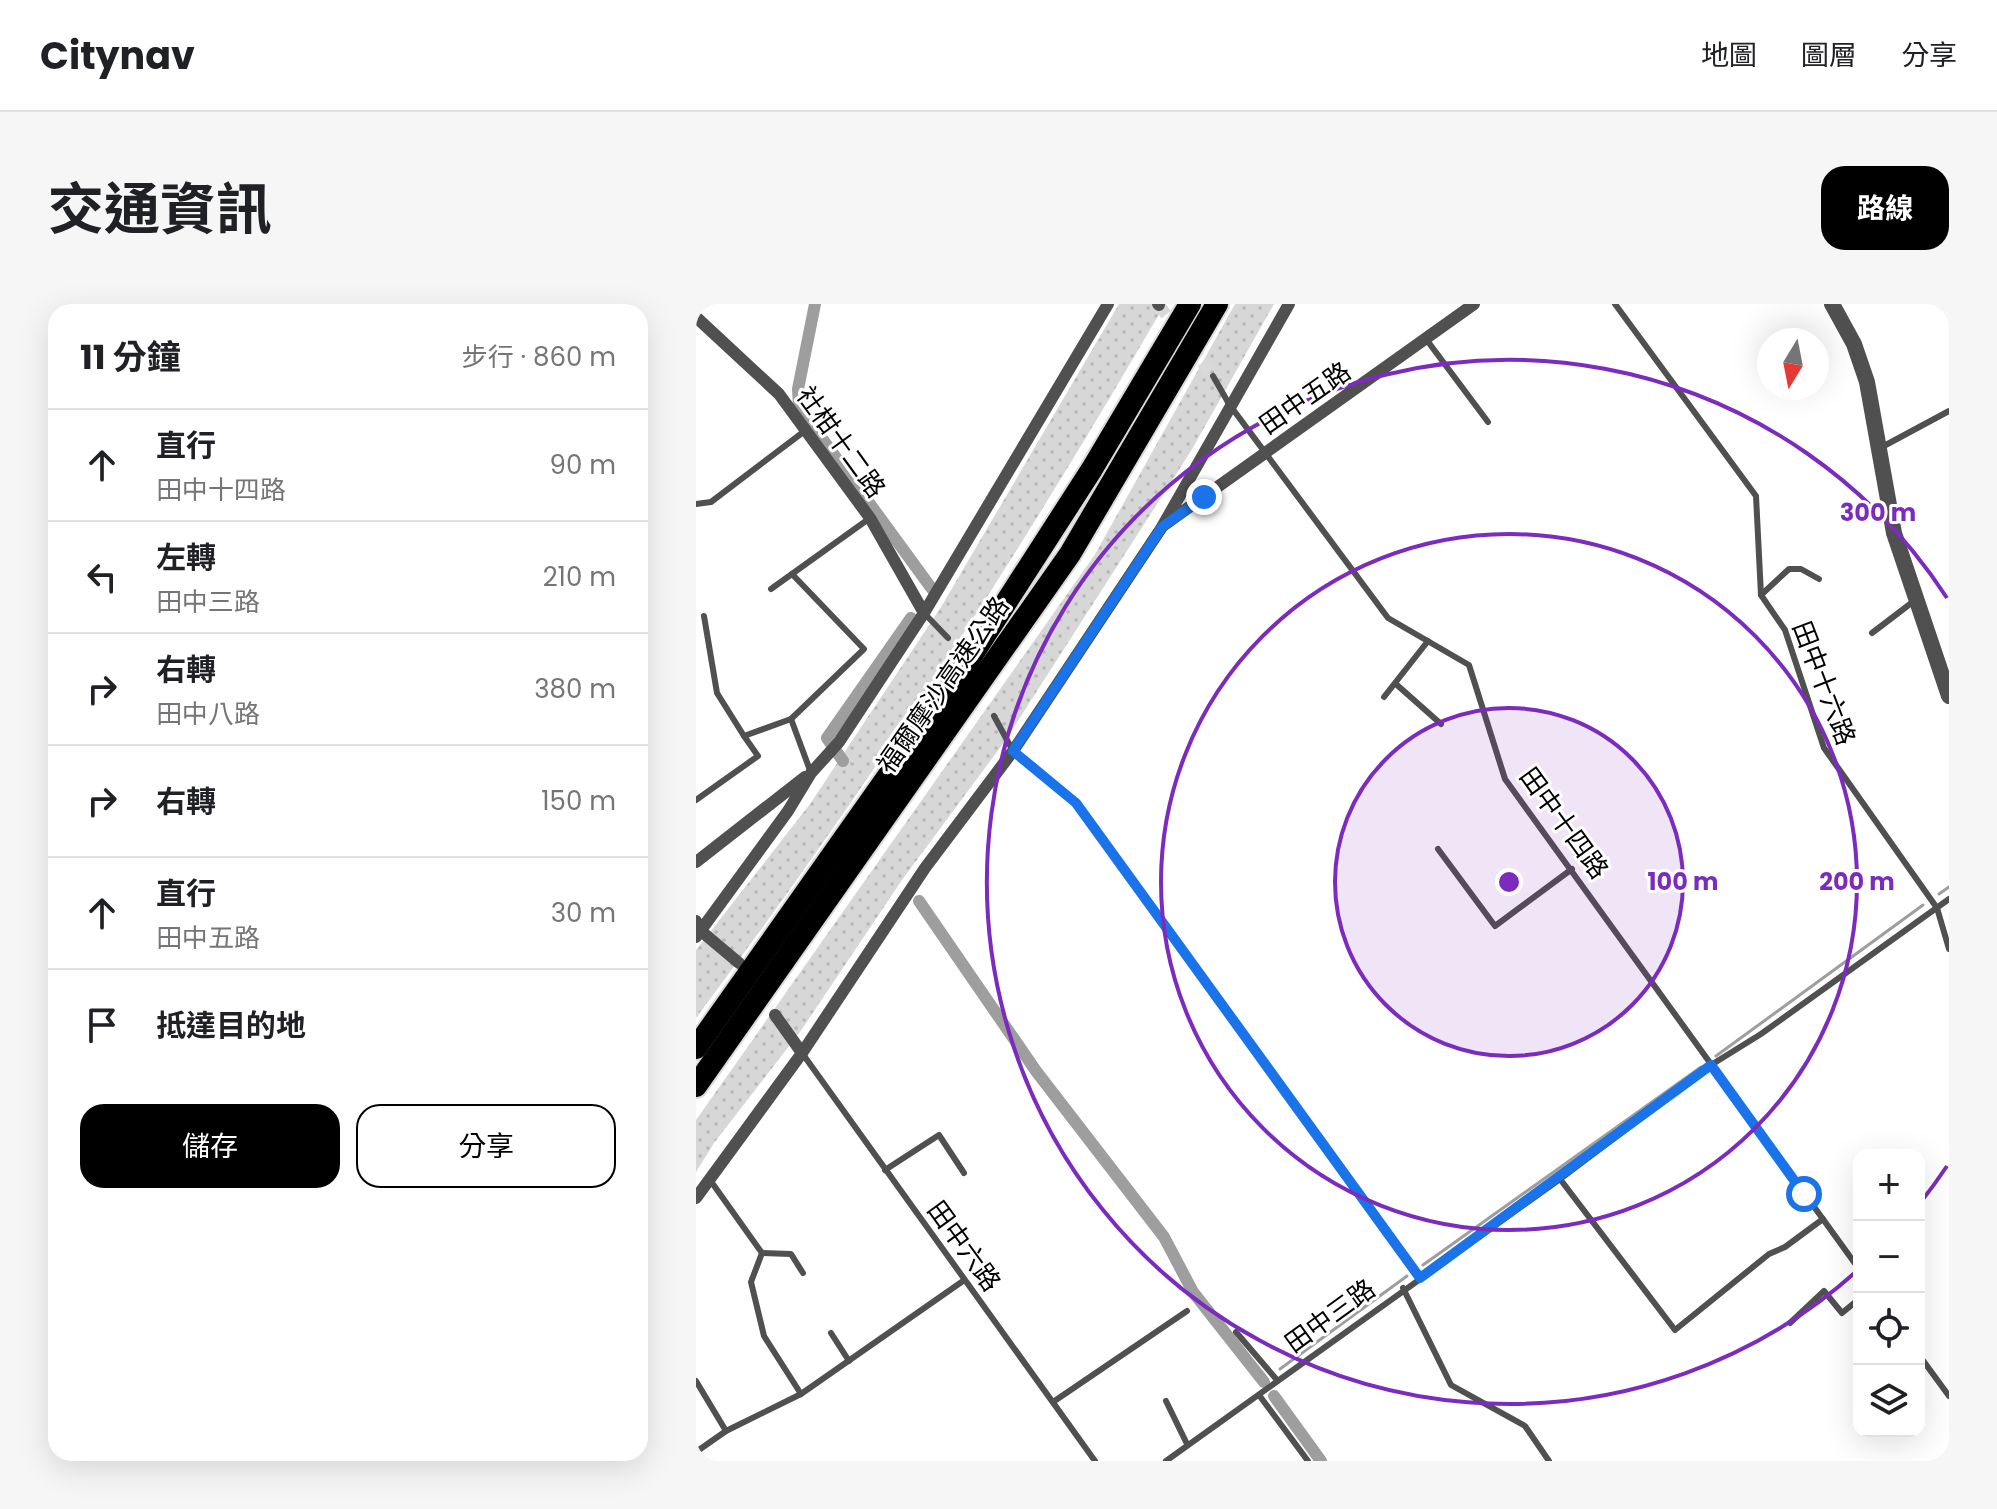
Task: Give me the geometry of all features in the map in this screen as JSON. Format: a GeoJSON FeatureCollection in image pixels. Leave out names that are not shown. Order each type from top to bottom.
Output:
{"type":"FeatureCollection","features":[{"type":"Feature","properties":{"kind":"highway","name":"福爾摩沙高速公路"},"geometry":{"type":"LineString","coordinates":[[696,1048],[958,677],[1092,469],[1190,304]]}},
{"type":"Feature","properties":{"kind":"highway","name":"福爾摩沙高速公路"},"geometry":{"type":"LineString","coordinates":[[696,1086],[1070,554],[1217,304]]}},
{"type":"Feature","properties":{"kind":"street"},"geometry":{"type":"LineString","coordinates":[[739,963],[698,929],[788,811],[811,773],[839,742],[924,613],[1108,304]]}},
{"type":"Feature","properties":{"kind":"street"},"geometry":{"type":"LineString","coordinates":[[696,1198],[802,1053],[916,880],[1013,751],[1162,527],[1229,404],[1289,304]]}},
{"type":"Feature","properties":{"kind":"street","name":"田中五路"},"geometry":{"type":"LineString","coordinates":[[1162,527],[1474,304]]}},
{"type":"Feature","properties":{"kind":"street"},"geometry":{"type":"LineString","coordinates":[[1832,304],[1854,344],[1867,382],[1894,533],[1949,696]]}},
{"type":"Feature","properties":{"kind":"street","name":"社柑十二路"},"geometry":{"type":"LineString","coordinates":[[696,317],[779,394],[870,518],[924,613]]}},
{"type":"Feature","properties":{"kind":"street"},"geometry":{"type":"LineString","coordinates":[[696,862],[811,773]]}},
{"type":"Feature","properties":{"kind":"street"},"geometry":{"type":"LineString","coordinates":[[775,1015],[802,1053]]}},
{"type":"Feature","properties":{"kind":"lane"},"geometry":{"type":"LineString","coordinates":[[1615,304],[1756,496],[1761,595]]}},
{"type":"Feature","properties":{"kind":"lane"},"geometry":{"type":"LineString","coordinates":[[1426,339],[1488,422]]}},
{"type":"Feature","properties":{"kind":"lane","name":"田中十四路"},"geometry":{"type":"LineString","coordinates":[[1213,376],[1229,404],[1388,618],[1469,665],[1505,779],[1853,1261]]}},
{"type":"Feature","properties":{"kind":"lane"},"geometry":{"type":"LineString","coordinates":[[1879,449],[1948,412],[1949,422]]}},
{"type":"Feature","properties":{"kind":"lane"},"geometry":{"type":"LineString","coordinates":[[696,504],[711,502],[806,430]]}},
{"type":"Feature","properties":{"kind":"lane"},"geometry":{"type":"LineString","coordinates":[[771,589],[870,518]]}},
{"type":"Feature","properties":{"kind":"lane"},"geometry":{"type":"LineString","coordinates":[[1761,595],[1789,569],[1801,569],[1819,579]]}},
{"type":"Feature","properties":{"kind":"lane"},"geometry":{"type":"LineString","coordinates":[[744,736],[791,719],[864,649],[792,574]]}},
{"type":"Feature","properties":{"kind":"lane","name":"田中十六路"},"geometry":{"type":"LineString","coordinates":[[1761,595],[1785,630],[1824,748],[1937,908],[1949,949]]}},
{"type":"Feature","properties":{"kind":"lane"},"geometry":{"type":"LineString","coordinates":[[1872,633],[1917,598]]}},
{"type":"Feature","properties":{"kind":"lane"},"geometry":{"type":"LineString","coordinates":[[924,613],[948,638]]}},
{"type":"Feature","properties":{"kind":"lane"},"geometry":{"type":"LineString","coordinates":[[696,800],[758,756],[717,693],[704,616]]}},
{"type":"Feature","properties":{"kind":"lane"},"geometry":{"type":"LineString","coordinates":[[1384,697],[1397,685],[1428,641]]}},
{"type":"Feature","properties":{"kind":"lane"},"geometry":{"type":"LineString","coordinates":[[1397,685],[1441,724]]}},
{"type":"Feature","properties":{"kind":"lane"},"geometry":{"type":"LineString","coordinates":[[994,716],[1013,751],[1076,803],[1420,1278]]}},
{"type":"Feature","properties":{"kind":"lane"},"geometry":{"type":"LineString","coordinates":[[791,719],[811,773]]}},
{"type":"Feature","properties":{"kind":"lane"},"geometry":{"type":"LineString","coordinates":[[1438,849],[1495,926],[1572,869]]}},
{"type":"Feature","properties":{"kind":"lane","name":"田中三路"},"geometry":{"type":"LineString","coordinates":[[1166,1461],[1403,1288],[1560,1179],[1711,1065],[1949,899]]}},
{"type":"Feature","properties":{"kind":"lane","name":"田中六路"},"geometry":{"type":"LineString","coordinates":[[802,1053],[1095,1461]]}},
{"type":"Feature","properties":{"kind":"lane"},"geometry":{"type":"LineString","coordinates":[[885,1170],[939,1135],[964,1173]]}},
{"type":"Feature","properties":{"kind":"lane"},"geometry":{"type":"LineString","coordinates":[[709,1179],[762,1253]]}},
{"type":"Feature","properties":{"kind":"lane"},"geometry":{"type":"LineString","coordinates":[[1560,1179],[1675,1330],[1769,1254],[1785,1247],[1823,1219]]}},
{"type":"Feature","properties":{"kind":"lane"},"geometry":{"type":"LineString","coordinates":[[762,1253],[791,1254],[803,1273]]}},
{"type":"Feature","properties":{"kind":"lane"},"geometry":{"type":"LineString","coordinates":[[762,1253],[751,1282],[764,1336],[801,1394]]}},
{"type":"Feature","properties":{"kind":"lane"},"geometry":{"type":"LineString","coordinates":[[700,1461],[696,1454],[726,1431],[801,1394],[963,1281]]}},
{"type":"Feature","properties":{"kind":"lane"},"geometry":{"type":"LineString","coordinates":[[1403,1288],[1451,1385],[1525,1426],[1549,1461]]}},
{"type":"Feature","properties":{"kind":"lane"},"geometry":{"type":"LineString","coordinates":[[1790,1323],[1824,1291],[1842,1313],[1853,1304]]}},
{"type":"Feature","properties":{"kind":"lane"},"geometry":{"type":"LineString","coordinates":[[1053,1402],[1187,1311]]}},
{"type":"Feature","properties":{"kind":"lane"},"geometry":{"type":"LineString","coordinates":[[1236,1332],[1277,1380]]}},
{"type":"Feature","properties":{"kind":"lane"},"geometry":{"type":"LineString","coordinates":[[831,1333],[849,1361]]}},
{"type":"Feature","properties":{"kind":"lane"},"geometry":{"type":"LineString","coordinates":[[1925,1363],[1949,1396]]}},
{"type":"Feature","properties":{"kind":"lane"},"geometry":{"type":"LineString","coordinates":[[696,1381],[726,1431]]}},
{"type":"Feature","properties":{"kind":"lane"},"geometry":{"type":"LineString","coordinates":[[1259,1395],[1308,1461]]}},
{"type":"Feature","properties":{"kind":"lane"},"geometry":{"type":"LineString","coordinates":[[1166,1401],[1187,1444]]}},
{"type":"Feature","properties":{"kind":"shaded area"},"geometry":{"type":"Polygon","coordinates":[[[1119,304],[1165,304],[1055,488],[941,668],[821,845],[696,1018],[696,950],[810,804],[941,607],[1119,304]]]}},
{"type":"Feature","properties":{"kind":"shaded area"},"geometry":{"type":"Polygon","coordinates":[[[1235,304],[1274,304],[1191,451],[1005,741],[902,880],[800,1032],[714,1143],[696,1172],[696,1120],[1094,556],[1235,304]]]}},
{"type":"Feature","properties":{"kind":"waterway"},"geometry":{"type":"LineString","coordinates":[[815,304],[798,389],[799,407],[932,589]]}},
{"type":"Feature","properties":{"kind":"waterway"},"geometry":{"type":"LineString","coordinates":[[843,761],[827,738],[911,618]]}},
{"type":"Feature","properties":{"kind":"waterway"},"geometry":{"type":"LineString","coordinates":[[1939,894],[1949,887]]}},
{"type":"Feature","properties":{"kind":"waterway"},"geometry":{"type":"LineString","coordinates":[[919,901],[1036,1071],[1164,1237],[1193,1292],[1264,1382]]}},
{"type":"Feature","properties":{"kind":"waterway"},"geometry":{"type":"LineString","coordinates":[[1716,1056],[1923,905]]}},
{"type":"Feature","properties":{"kind":"waterway"},"geometry":{"type":"LineString","coordinates":[[1423,1265],[1701,1067]]}},
{"type":"Feature","properties":{"kind":"waterway"},"geometry":{"type":"LineString","coordinates":[[1280,1369],[1407,1276]]}},
{"type":"Feature","properties":{"kind":"waterway"},"geometry":{"type":"LineString","coordinates":[[1274,1396],[1321,1461]]}},
{"type":"Feature","properties":{"kind":"tunnel"},"geometry":{"type":"LineString","coordinates":[[1159,305],[1213,376]]}},
{"type":"Feature","properties":{"kind":"route"},"geometry":{"type":"LineString","coordinates":[[1204,497],[1162,527],[1013,751],[1076,803],[1420,1278],[1560,1179],[1711,1065],[1804,1194]]}}]}
